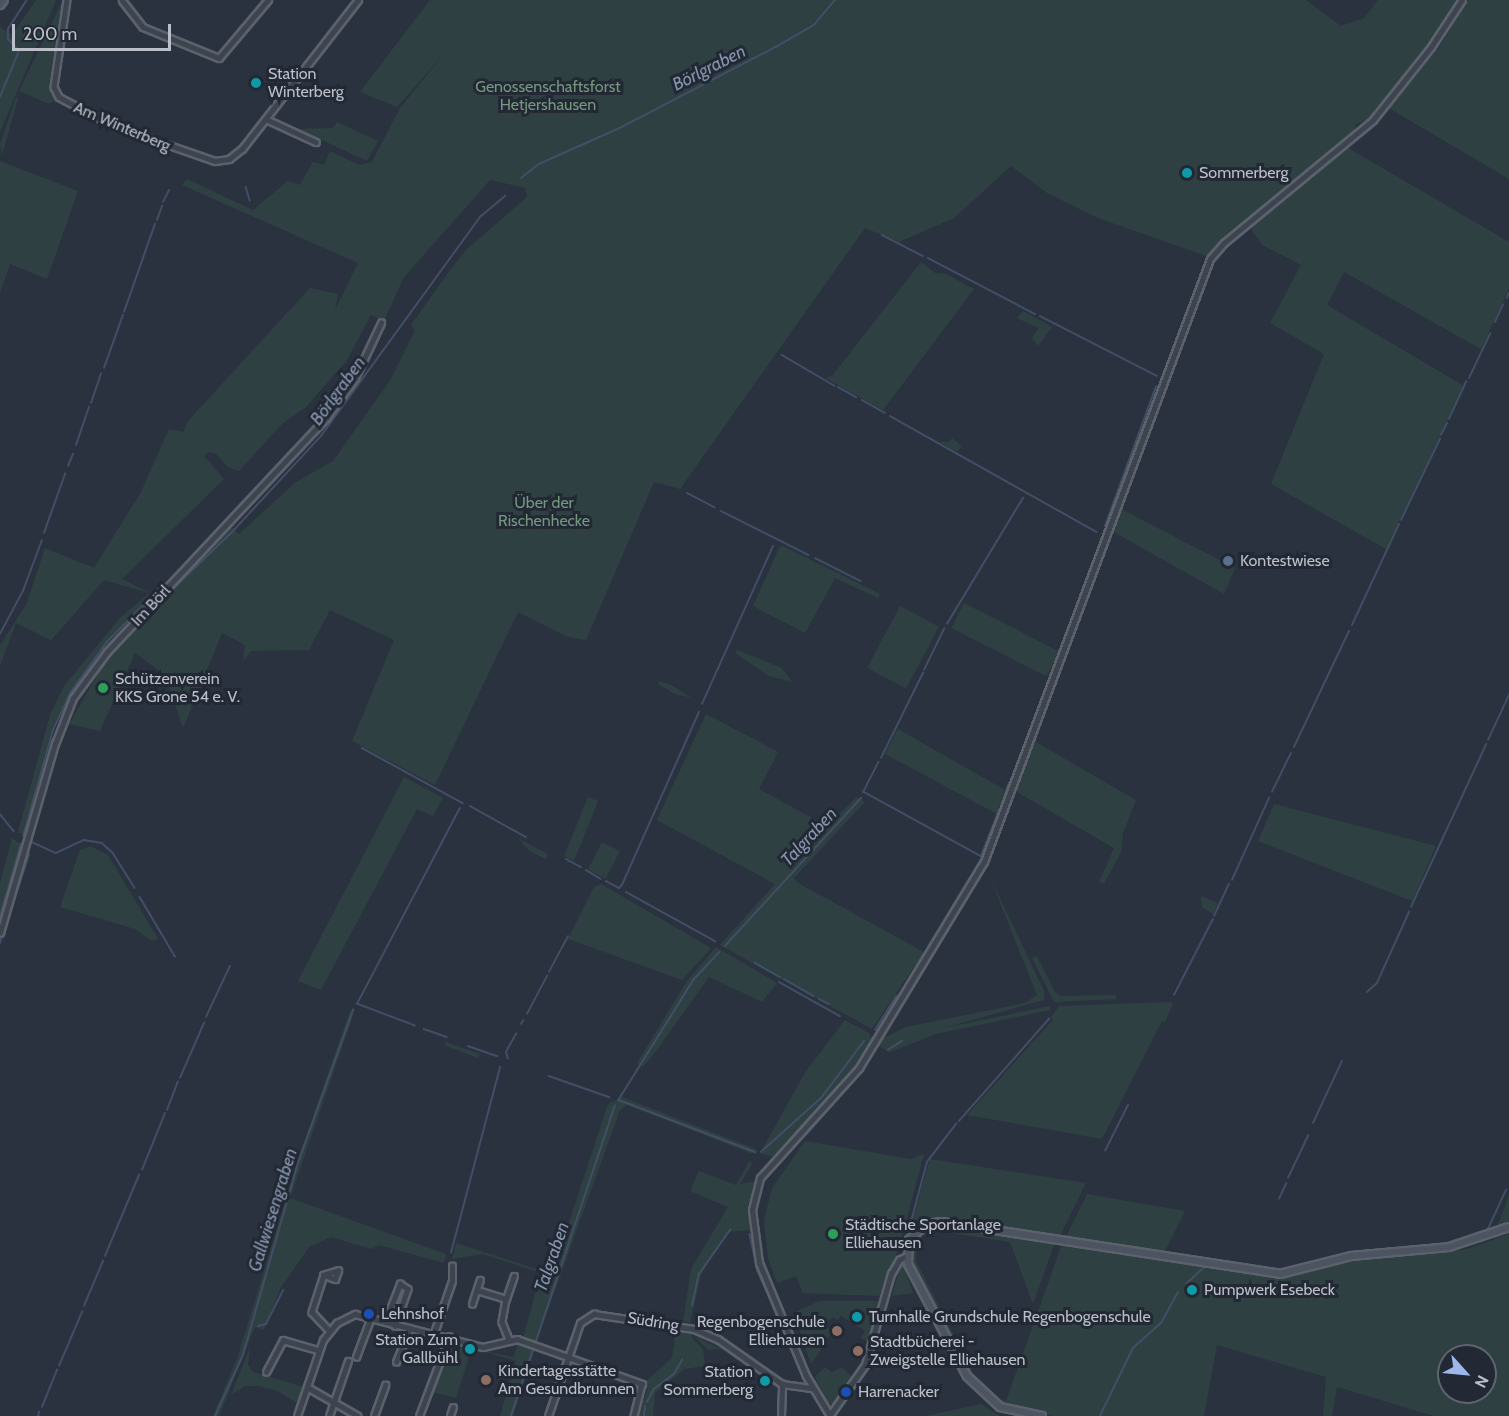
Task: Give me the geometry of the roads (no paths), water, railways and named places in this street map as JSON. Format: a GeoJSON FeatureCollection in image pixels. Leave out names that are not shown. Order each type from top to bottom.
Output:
{"type":"FeatureCollection","features":[{"type":"Feature","properties":{"kind":"street"},"geometry":{"type":"LineString","coordinates":[[0,5],[4,0]]}},
{"type":"Feature","properties":{"kind":"street","name":"Am Winterberg"},"geometry":{"type":"LineString","coordinates":[[67,0],[54,87],[58,98],[78,110],[166,146],[215,161],[236,155],[358,0]]}},
{"type":"Feature","properties":{"kind":"street"},"geometry":{"type":"LineString","coordinates":[[122,0],[146,29],[219,58],[268,0]]}},
{"type":"Feature","properties":{"kind":"street"},"geometry":{"type":"LineString","coordinates":[[907,1256],[895,1266],[865,1365],[830,1415],[812,1388],[759,1263],[752,1230],[752,1210],[760,1178],[859,1068],[984,862],[1210,260],[1224,243],[1373,120],[1431,47],[1462,0]]}},
{"type":"Feature","properties":{"kind":"street"},"geometry":{"type":"LineString","coordinates":[[266,118],[316,142]]}},
{"type":"Feature","properties":{"kind":"street","name":"Im Börl"},"geometry":{"type":"LineString","coordinates":[[0,933],[55,744],[74,698],[107,652],[320,427],[355,378],[381,323]]}},
{"type":"Feature","properties":{"kind":"street"},"geometry":{"type":"LineString","coordinates":[[1042,1416],[1000,1407],[970,1380],[912,1274],[907,1256],[913,1235],[926,1224],[942,1222],[1280,1274],[1351,1256],[1449,1247],[1509,1227]]}},
{"type":"Feature","properties":{"kind":"street"},"geometry":{"type":"LineString","coordinates":[[434,1333],[452,1281],[452,1266]]}},
{"type":"Feature","properties":{"kind":"street"},"geometry":{"type":"LineString","coordinates":[[324,1275],[312,1312],[330,1331]]}},
{"type":"Feature","properties":{"kind":"street"},"geometry":{"type":"LineString","coordinates":[[509,1339],[502,1322],[506,1299],[514,1276]]}},
{"type":"Feature","properties":{"kind":"street"},"geometry":{"type":"LineString","coordinates":[[472,1304],[480,1280]]}},
{"type":"Feature","properties":{"kind":"street"},"geometry":{"type":"LineString","coordinates":[[385,1322],[400,1284],[408,1289],[395,1326]]}},
{"type":"Feature","properties":{"kind":"street"},"geometry":{"type":"LineString","coordinates":[[477,1290],[506,1299]]}},
{"type":"Feature","properties":{"kind":"street","name":"Südring"},"geometry":{"type":"LineString","coordinates":[[548,1416],[583,1318],[594,1314],[706,1333],[782,1384],[812,1388]]}},
{"type":"Feature","properties":{"kind":"street"},"geometry":{"type":"LineString","coordinates":[[297,1416],[309,1388],[318,1350],[330,1331],[349,1316],[371,1317],[395,1326],[490,1347],[509,1339],[535,1344],[643,1386],[634,1416]]}},
{"type":"Feature","properties":{"kind":"street"},"geometry":{"type":"LineString","coordinates":[[356,1357],[371,1317]]}},
{"type":"Feature","properties":{"kind":"street"},"geometry":{"type":"LineString","coordinates":[[396,1362],[409,1329]]}},
{"type":"Feature","properties":{"kind":"street"},"geometry":{"type":"LineString","coordinates":[[419,1416],[449,1337]]}},
{"type":"Feature","properties":{"kind":"street"},"geometry":{"type":"LineString","coordinates":[[266,1372],[271,1357],[283,1340],[318,1350]]}},
{"type":"Feature","properties":{"kind":"street"},"geometry":{"type":"LineString","coordinates":[[329,1416],[348,1361]]}},
{"type":"Feature","properties":{"kind":"street"},"geometry":{"type":"LineString","coordinates":[[781,1416],[782,1384]]}},
{"type":"Feature","properties":{"kind":"street"},"geometry":{"type":"LineString","coordinates":[[374,1416],[385,1385]]}},
{"type":"Feature","properties":{"kind":"street"},"geometry":{"type":"LineString","coordinates":[[309,1388],[358,1416]]}},
{"type":"Feature","properties":{"kind":"street"},"geometry":{"type":"LineString","coordinates":[[450,1416],[453,1407]]}},
{"type":"Feature","properties":{"kind":"waterway"},"geometry":{"type":"LineString","coordinates":[[0,97],[19,51],[8,39],[8,29],[27,0]]}},
{"type":"Feature","properties":{"kind":"waterway","name":"Börlgraben"},"geometry":{"type":"LineString","coordinates":[[521,178],[539,164],[622,127],[776,47],[814,25],[835,0]]}},
{"type":"Feature","properties":{"kind":"waterway"},"geometry":{"type":"LineString","coordinates":[[1425,58],[1447,27]]}},
{"type":"Feature","properties":{"kind":"waterway"},"geometry":{"type":"LineString","coordinates":[[246,187],[250,200]]}},
{"type":"Feature","properties":{"kind":"waterway"},"geometry":{"type":"LineString","coordinates":[[163,202],[169,190]]}},
{"type":"Feature","properties":{"kind":"waterway","name":"Börlgraben"},"geometry":{"type":"LineString","coordinates":[[174,588],[234,530],[321,436],[480,217],[505,196]]}},
{"type":"Feature","properties":{"kind":"waterway"},"geometry":{"type":"LineString","coordinates":[[157,220],[162,206]]}},
{"type":"Feature","properties":{"kind":"waterway"},"geometry":{"type":"LineString","coordinates":[[124,312],[155,224]]}},
{"type":"Feature","properties":{"kind":"waterway"},"geometry":{"type":"LineString","coordinates":[[882,235],[923,256]]}},
{"type":"Feature","properties":{"kind":"waterway"},"geometry":{"type":"LineString","coordinates":[[928,258],[1035,314]]}},
{"type":"Feature","properties":{"kind":"waterway"},"geometry":{"type":"LineString","coordinates":[[1507,298],[1509,293]]}},
{"type":"Feature","properties":{"kind":"waterway"},"geometry":{"type":"LineString","coordinates":[[1495,322],[1503,305]]}},
{"type":"Feature","properties":{"kind":"waterway"},"geometry":{"type":"LineString","coordinates":[[104,368],[123,315]]}},
{"type":"Feature","properties":{"kind":"waterway"},"geometry":{"type":"LineString","coordinates":[[1040,316],[1157,376]]}},
{"type":"Feature","properties":{"kind":"waterway"},"geometry":{"type":"LineString","coordinates":[[1182,342],[1191,318]]}},
{"type":"Feature","properties":{"kind":"waterway"},"geometry":{"type":"LineString","coordinates":[[1469,378],[1490,334]]}},
{"type":"Feature","properties":{"kind":"waterway"},"geometry":{"type":"LineString","coordinates":[[1155,416],[1180,349]]}},
{"type":"Feature","properties":{"kind":"waterway"},"geometry":{"type":"LineString","coordinates":[[782,355],[835,386]]}},
{"type":"Feature","properties":{"kind":"waterway"},"geometry":{"type":"LineString","coordinates":[[91,403],[101,374]]}},
{"type":"Feature","properties":{"kind":"waterway"},"geometry":{"type":"LineString","coordinates":[[1449,419],[1466,382]]}},
{"type":"Feature","properties":{"kind":"waterway"},"geometry":{"type":"LineString","coordinates":[[838,387],[856,397]]}},
{"type":"Feature","properties":{"kind":"waterway"},"geometry":{"type":"LineString","coordinates":[[1105,526],[1156,387]]}},
{"type":"Feature","properties":{"kind":"waterway"},"geometry":{"type":"LineString","coordinates":[[862,400],[885,413]]}},
{"type":"Feature","properties":{"kind":"waterway"},"geometry":{"type":"LineString","coordinates":[[76,445],[89,407]]}},
{"type":"Feature","properties":{"kind":"waterway"},"geometry":{"type":"LineString","coordinates":[[890,416],[1097,532]]}},
{"type":"Feature","properties":{"kind":"waterway"},"geometry":{"type":"LineString","coordinates":[[1131,480],[1153,420]]}},
{"type":"Feature","properties":{"kind":"waterway"},"geometry":{"type":"LineString","coordinates":[[1441,435],[1447,423]]}},
{"type":"Feature","properties":{"kind":"waterway"},"geometry":{"type":"LineString","coordinates":[[1401,520],[1440,439]]}},
{"type":"Feature","properties":{"kind":"waterway"},"geometry":{"type":"LineString","coordinates":[[68,466],[73,454]]}},
{"type":"Feature","properties":{"kind":"waterway"},"geometry":{"type":"LineString","coordinates":[[44,533],[65,474]]}},
{"type":"Feature","properties":{"kind":"waterway"},"geometry":{"type":"LineString","coordinates":[[1121,505],[1129,483]]}},
{"type":"Feature","properties":{"kind":"waterway"},"geometry":{"type":"LineString","coordinates":[[687,493],[715,507]]}},
{"type":"Feature","properties":{"kind":"waterway","name":"Talgraben"},"geometry":{"type":"LineString","coordinates":[[947,624],[1023,498]]}},
{"type":"Feature","properties":{"kind":"waterway"},"geometry":{"type":"LineString","coordinates":[[1109,537],[1119,510]]}},
{"type":"Feature","properties":{"kind":"waterway"},"geometry":{"type":"LineString","coordinates":[[721,511],[809,555]]}},
{"type":"Feature","properties":{"kind":"waterway"},"geometry":{"type":"LineString","coordinates":[[1352,625],[1399,524]]}},
{"type":"Feature","properties":{"kind":"waterway"},"geometry":{"type":"LineString","coordinates":[[0,634],[23,591],[42,540]]}},
{"type":"Feature","properties":{"kind":"waterway"},"geometry":{"type":"LineString","coordinates":[[1069,644],[1107,543]]}},
{"type":"Feature","properties":{"kind":"waterway"},"geometry":{"type":"LineString","coordinates":[[702,704],[773,546]]}},
{"type":"Feature","properties":{"kind":"waterway"},"geometry":{"type":"LineString","coordinates":[[815,558],[861,581]]}},
{"type":"Feature","properties":{"kind":"waterway","name":"Börlgraben"},"geometry":{"type":"LineString","coordinates":[[23,836],[53,730],[71,692],[107,642],[161,587]]}},
{"type":"Feature","properties":{"kind":"waterway","name":"Talgraben"},"geometry":{"type":"LineString","coordinates":[[924,670],[944,629]]}},
{"type":"Feature","properties":{"kind":"waterway"},"geometry":{"type":"LineString","coordinates":[[1294,747],[1349,631]]}},
{"type":"Feature","properties":{"kind":"waterway"},"geometry":{"type":"LineString","coordinates":[[1053,687],[1067,649]]}},
{"type":"Feature","properties":{"kind":"waterway","name":"Talgraben"},"geometry":{"type":"LineString","coordinates":[[881,758],[923,673]]}},
{"type":"Feature","properties":{"kind":"waterway"},"geometry":{"type":"LineString","coordinates":[[1042,717],[1052,690]]}},
{"type":"Feature","properties":{"kind":"waterway"},"geometry":{"type":"LineString","coordinates":[[1488,740],[1509,695]]}},
{"type":"Feature","properties":{"kind":"waterway"},"geometry":{"type":"LineString","coordinates":[[606,881],[619,888],[622,885],[699,712]]}},
{"type":"Feature","properties":{"kind":"waterway"},"geometry":{"type":"LineString","coordinates":[[1023,765],[1040,721]]}},
{"type":"Feature","properties":{"kind":"waterway"},"geometry":{"type":"LineString","coordinates":[[1411,907],[1486,745]]}},
{"type":"Feature","properties":{"kind":"waterway","name":"Gallwiesengraben"},"geometry":{"type":"LineString","coordinates":[[362,748],[463,803]]}},
{"type":"Feature","properties":{"kind":"waterway"},"geometry":{"type":"LineString","coordinates":[[1272,792],[1291,753]]}},
{"type":"Feature","properties":{"kind":"waterway"},"geometry":{"type":"LineString","coordinates":[[879,762],[864,792],[981,856],[999,810]]}},
{"type":"Feature","properties":{"kind":"waterway"},"geometry":{"type":"LineString","coordinates":[[1016,784],[1020,775]]}},
{"type":"Feature","properties":{"kind":"waterway"},"geometry":{"type":"LineString","coordinates":[[1001,806],[1009,783]]}},
{"type":"Feature","properties":{"kind":"waterway"},"geometry":{"type":"LineString","coordinates":[[990,857],[1012,795]]}},
{"type":"Feature","properties":{"kind":"waterway","name":"Talgraben"},"geometry":{"type":"LineString","coordinates":[[725,946],[861,798]]}},
{"type":"Feature","properties":{"kind":"waterway"},"geometry":{"type":"LineString","coordinates":[[1232,880],[1269,798]]}},
{"type":"Feature","properties":{"kind":"waterway","name":"Gallwiesengraben"},"geometry":{"type":"LineString","coordinates":[[470,806],[526,837]]}},
{"type":"Feature","properties":{"kind":"waterway","name":"Gallwiesengraben"},"geometry":{"type":"LineString","coordinates":[[415,1026],[357,1004],[460,808]]}},
{"type":"Feature","properties":{"kind":"waterway"},"geometry":{"type":"LineString","coordinates":[[0,814],[14,831]]}},
{"type":"Feature","properties":{"kind":"waterway"},"geometry":{"type":"LineString","coordinates":[[32,842],[56,853],[84,840],[102,843],[113,853],[135,888]]}},
{"type":"Feature","properties":{"kind":"waterway","name":"Börlgraben"},"geometry":{"type":"LineString","coordinates":[[0,916],[21,844]]}},
{"type":"Feature","properties":{"kind":"waterway"},"geometry":{"type":"LineString","coordinates":[[0,943],[29,855]]}},
{"type":"Feature","properties":{"kind":"waterway"},"geometry":{"type":"LineString","coordinates":[[566,859],[581,867]]}},
{"type":"Feature","properties":{"kind":"waterway"},"geometry":{"type":"LineString","coordinates":[[586,870],[601,879]]}},
{"type":"Feature","properties":{"kind":"waterway"},"geometry":{"type":"LineString","coordinates":[[921,970],[982,871]]}},
{"type":"Feature","properties":{"kind":"waterway"},"geometry":{"type":"LineString","coordinates":[[1214,916],[1229,884]]}},
{"type":"Feature","properties":{"kind":"waterway"},"geometry":{"type":"LineString","coordinates":[[626,892],[715,941]]}},
{"type":"Feature","properties":{"kind":"waterway"},"geometry":{"type":"LineString","coordinates":[[140,897],[175,956]]}},
{"type":"Feature","properties":{"kind":"waterway"},"geometry":{"type":"LineString","coordinates":[[1367,992],[1377,983],[1409,912]]}},
{"type":"Feature","properties":{"kind":"waterway"},"geometry":{"type":"LineString","coordinates":[[1174,995],[1213,919]]}},
{"type":"Feature","properties":{"kind":"waterway"},"geometry":{"type":"LineString","coordinates":[[549,972],[568,937]]}},
{"type":"Feature","properties":{"kind":"waterway","name":"Talgraben"},"geometry":{"type":"LineString","coordinates":[[720,952],[694,980],[619,1100],[755,1152]]}},
{"type":"Feature","properties":{"kind":"waterway"},"geometry":{"type":"LineString","coordinates":[[755,963],[780,977]]}},
{"type":"Feature","properties":{"kind":"waterway"},"geometry":{"type":"LineString","coordinates":[[206,1017],[230,966]]}},
{"type":"Feature","properties":{"kind":"waterway"},"geometry":{"type":"LineString","coordinates":[[527,1014],[547,976]]}},
{"type":"Feature","properties":{"kind":"waterway"},"geometry":{"type":"LineString","coordinates":[[784,979],[814,996]]}},
{"type":"Feature","properties":{"kind":"waterway"},"geometry":{"type":"LineString","coordinates":[[779,982],[840,1016]]}},
{"type":"Feature","properties":{"kind":"waterway"},"geometry":{"type":"LineString","coordinates":[[875,1030],[896,996]]}},
{"type":"Feature","properties":{"kind":"waterway"},"geometry":{"type":"LineString","coordinates":[[819,999],[829,1004]]}},
{"type":"Feature","properties":{"kind":"waterway","name":"Gallwiesengraben"},"geometry":{"type":"LineString","coordinates":[[215,1416],[243,1355],[298,1163],[353,1010]]}},
{"type":"Feature","properties":{"kind":"waterway"},"geometry":{"type":"LineString","coordinates":[[959,1121],[1049,1019]]}},
{"type":"Feature","properties":{"kind":"waterway"},"geometry":{"type":"LineString","coordinates":[[180,1078],[204,1023]]}},
{"type":"Feature","properties":{"kind":"waterway"},"geometry":{"type":"LineString","coordinates":[[424,1029],[447,1037]]}},
{"type":"Feature","properties":{"kind":"waterway"},"geometry":{"type":"LineString","coordinates":[[508,1059],[506,1052],[516,1034]]}},
{"type":"Feature","properties":{"kind":"waterway"},"geometry":{"type":"LineString","coordinates":[[761,1152],[822,1097],[864,1041]]}},
{"type":"Feature","properties":{"kind":"waterway"},"geometry":{"type":"LineString","coordinates":[[872,1052],[878,1041]]}},
{"type":"Feature","properties":{"kind":"waterway"},"geometry":{"type":"LineString","coordinates":[[888,1050],[902,1041]]}},
{"type":"Feature","properties":{"kind":"waterway"},"geometry":{"type":"LineString","coordinates":[[468,1046],[497,1056]]}},
{"type":"Feature","properties":{"kind":"waterway"},"geometry":{"type":"LineString","coordinates":[[1313,1123],[1342,1061]]}},
{"type":"Feature","properties":{"kind":"waterway"},"geometry":{"type":"LineString","coordinates":[[788,1150],[866,1064]]}},
{"type":"Feature","properties":{"kind":"waterway"},"geometry":{"type":"LineString","coordinates":[[451,1253],[500,1067]]}},
{"type":"Feature","properties":{"kind":"waterway"},"geometry":{"type":"LineString","coordinates":[[549,1076],[609,1097]]}},
{"type":"Feature","properties":{"kind":"waterway"},"geometry":{"type":"LineString","coordinates":[[167,1110],[178,1082]]}},
{"type":"Feature","properties":{"kind":"waterway"},"geometry":{"type":"LineString","coordinates":[[1105,1151],[1128,1105]]}},
{"type":"Feature","properties":{"kind":"waterway","name":"Talgraben"},"geometry":{"type":"LineString","coordinates":[[511,1416],[615,1106]]}},
{"type":"Feature","properties":{"kind":"waterway"},"geometry":{"type":"LineString","coordinates":[[142,1170],[165,1113]]}},
{"type":"Feature","properties":{"kind":"waterway"},"geometry":{"type":"LineString","coordinates":[[911,1222],[927,1162],[956,1124]]}},
{"type":"Feature","properties":{"kind":"waterway"},"geometry":{"type":"LineString","coordinates":[[1288,1178],[1308,1136]]}},
{"type":"Feature","properties":{"kind":"waterway"},"geometry":{"type":"LineString","coordinates":[[760,1188],[768,1173]]}},
{"type":"Feature","properties":{"kind":"waterway"},"geometry":{"type":"LineString","coordinates":[[105,1256],[139,1175]]}},
{"type":"Feature","properties":{"kind":"waterway"},"geometry":{"type":"LineString","coordinates":[[1279,1199],[1286,1184]]}},
{"type":"Feature","properties":{"kind":"waterway"},"geometry":{"type":"LineString","coordinates":[[1487,1231],[1506,1190]]}},
{"type":"Feature","properties":{"kind":"waterway"},"geometry":{"type":"LineString","coordinates":[[755,1215],[757,1199]]}},
{"type":"Feature","properties":{"kind":"waterway"},"geometry":{"type":"LineString","coordinates":[[692,1306],[699,1274],[730,1230]]}},
{"type":"Feature","properties":{"kind":"waterway"},"geometry":{"type":"LineString","coordinates":[[750,1234],[758,1271],[799,1365]]}},
{"type":"Feature","properties":{"kind":"waterway"},"geometry":{"type":"LineString","coordinates":[[84,1306],[103,1261]]}},
{"type":"Feature","properties":{"kind":"waterway"},"geometry":{"type":"LineString","coordinates":[[1186,1284],[1204,1267]]}},
{"type":"Feature","properties":{"kind":"waterway"},"geometry":{"type":"LineString","coordinates":[[258,1326],[266,1324],[283,1290]]}},
{"type":"Feature","properties":{"kind":"waterway"},"geometry":{"type":"LineString","coordinates":[[1100,1416],[1133,1348],[1161,1323],[1178,1292]]}},
{"type":"Feature","properties":{"kind":"waterway"},"geometry":{"type":"LineString","coordinates":[[776,1299],[796,1345]]}},
{"type":"Feature","properties":{"kind":"waterway"},"geometry":{"type":"LineString","coordinates":[[59,1366],[82,1312]]}},
{"type":"Feature","properties":{"kind":"waterway"},"geometry":{"type":"LineString","coordinates":[[799,1352],[809,1374]]}},
{"type":"Feature","properties":{"kind":"waterway"},"geometry":{"type":"LineString","coordinates":[[647,1402],[654,1389],[674,1374],[682,1360]]}},
{"type":"Feature","properties":{"kind":"waterway"},"geometry":{"type":"LineString","coordinates":[[42,1407],[57,1370]]}},
{"type":"Feature","properties":{"kind":"waterway"},"geometry":{"type":"LineString","coordinates":[[644,1416],[645,1407]]}},
{"type":"Feature","properties":{"kind":"waterway"},"geometry":{"type":"LineString","coordinates":[[38,1416],[39,1412]]}},
{"type":"Feature","properties":{"kind":"place","name":"Station Winterberg"},"geometry":{"type":"Point","coordinates":[256,83]}},
{"type":"Feature","properties":{"kind":"place","name":"Sommerberg"},"geometry":{"type":"Point","coordinates":[1187,173]}},
{"type":"Feature","properties":{"kind":"place","name":"Kontestwiese"},"geometry":{"type":"Point","coordinates":[1228,561]}},
{"type":"Feature","properties":{"kind":"place","name":"Schützenverein KKS Grone 54 e. V."},"geometry":{"type":"Point","coordinates":[103,688]}},
{"type":"Feature","properties":{"kind":"place","name":"Städtische Sportanlage Elliehausen"},"geometry":{"type":"Point","coordinates":[833,1234]}},
{"type":"Feature","properties":{"kind":"place","name":"Pumpwerk Esebeck"},"geometry":{"type":"Point","coordinates":[1192,1290]}},
{"type":"Feature","properties":{"kind":"place","name":"Lehnshof"},"geometry":{"type":"Point","coordinates":[369,1314]}},
{"type":"Feature","properties":{"kind":"place","name":"Turnhalle Grundschule Regenbogenschule"},"geometry":{"type":"Point","coordinates":[857,1317]}},
{"type":"Feature","properties":{"kind":"place","name":"Regenbogenschule Elliehausen"},"geometry":{"type":"Point","coordinates":[837,1331]}},
{"type":"Feature","properties":{"kind":"place","name":"Station Zum Gallbühl"},"geometry":{"type":"Point","coordinates":[470,1349]}},
{"type":"Feature","properties":{"kind":"place","name":"Stadtbücherei - Zweigstelle Elliehausen"},"geometry":{"type":"Point","coordinates":[858,1351]}},
{"type":"Feature","properties":{"kind":"place","name":"Kindertagesstätte Am Gesundbrunnen"},"geometry":{"type":"Point","coordinates":[486,1380]}},
{"type":"Feature","properties":{"kind":"place","name":"Station Sommerberg"},"geometry":{"type":"Point","coordinates":[765,1381]}},
{"type":"Feature","properties":{"kind":"place","name":"Harrenacker"},"geometry":{"type":"Point","coordinates":[846,1392]}},
{"type":"Feature","properties":{"kind":"park label","name":"Genossenschaftsforst Hetjershausen"},"geometry":{"type":"Point","coordinates":[548,96]}},
{"type":"Feature","properties":{"kind":"park label","name":"Über der Rischenhecke"},"geometry":{"type":"Point","coordinates":[544,512]}}]}
